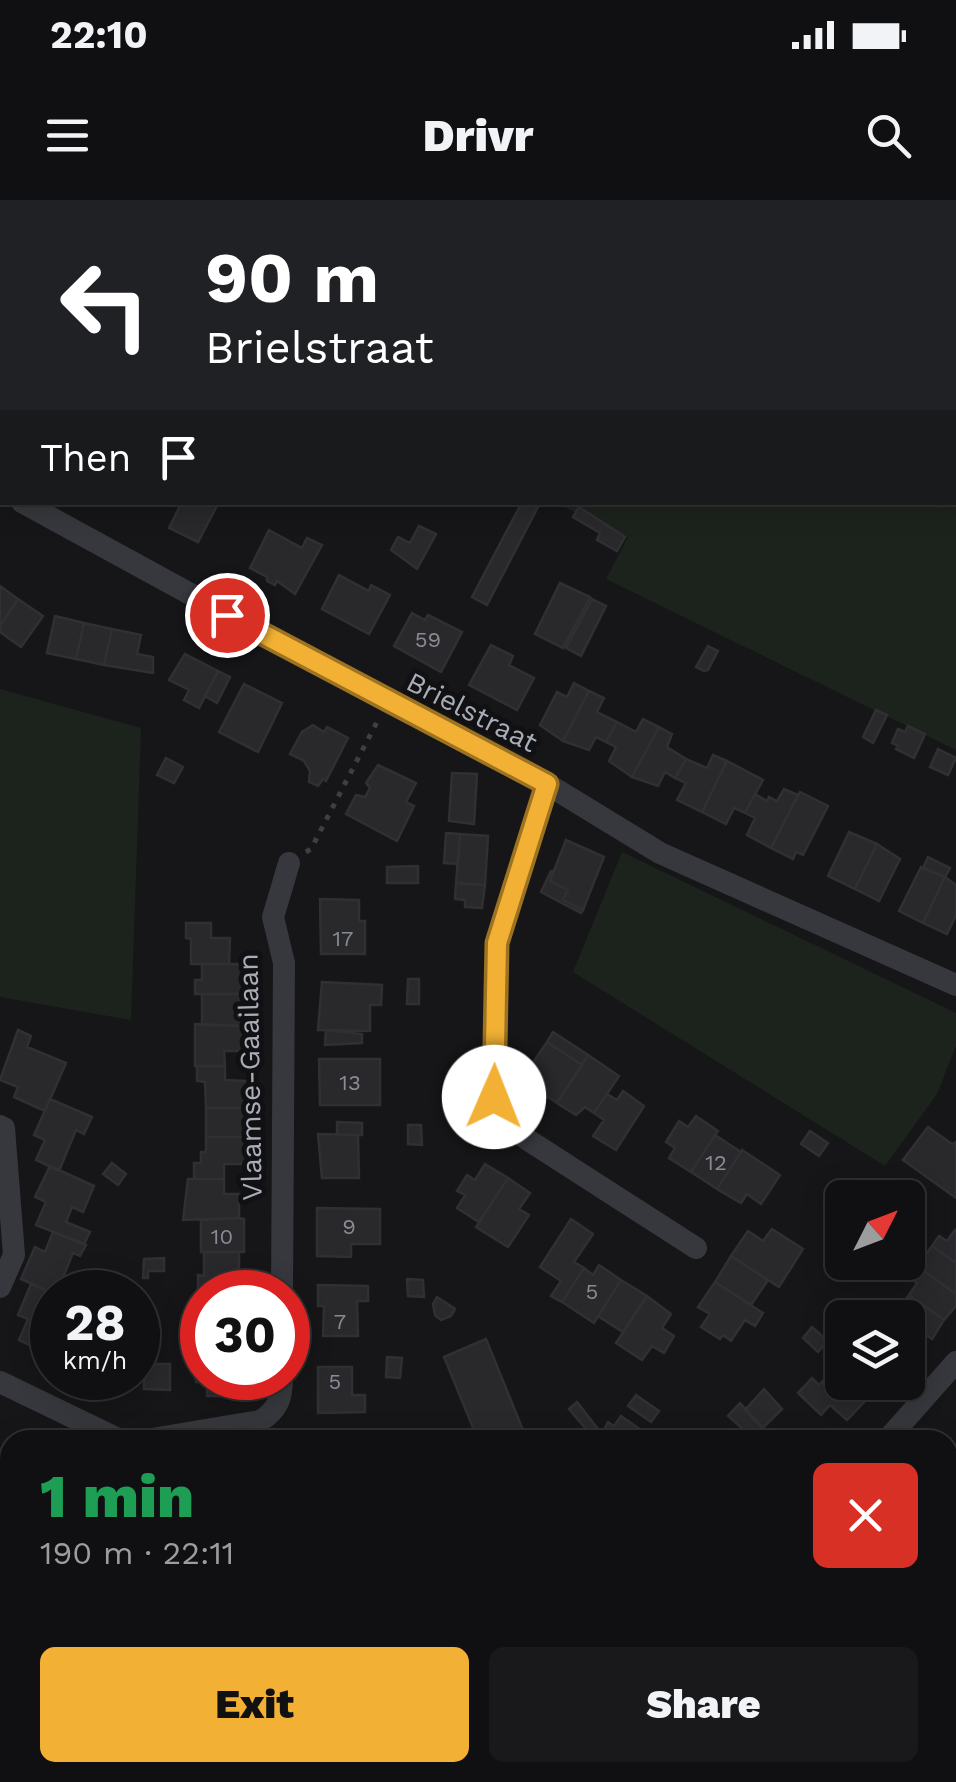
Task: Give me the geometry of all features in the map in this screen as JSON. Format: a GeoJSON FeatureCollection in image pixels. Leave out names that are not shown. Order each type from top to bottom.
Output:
{"type":"FeatureCollection","features":[{"type":"Feature","properties":{"kind":"street","name":"Brielstraat"},"geometry":{"type":"LineString","coordinates":[[27,505],[547,784],[660,854],[956,985]]}},
{"type":"Feature","properties":{"kind":"street"},"geometry":{"type":"LineString","coordinates":[[547,784],[497,943],[494,1097],[507,1123],[528,1140],[696,1248]]}},
{"type":"Feature","properties":{"kind":"street","name":"Vlaamse-Gaailaan"},"geometry":{"type":"LineString","coordinates":[[282,1270],[284,963],[273,917],[289,863]]}},
{"type":"Feature","properties":{"kind":"street"},"geometry":{"type":"LineString","coordinates":[[0,1126],[4,1128],[14,1255],[0,1288]]}},
{"type":"Feature","properties":{"kind":"street"},"geometry":{"type":"LineString","coordinates":[[896,1430],[956,1362]]}},
{"type":"Feature","properties":{"kind":"street"},"geometry":{"type":"LineString","coordinates":[[0,1382],[99,1430]]}},
{"type":"Feature","properties":{"kind":"street"},"geometry":{"type":"LineString","coordinates":[[206,1430],[260,1421],[272,1414],[280,1400]]}},
{"type":"Feature","properties":{"kind":"path"},"geometry":{"type":"LineString","coordinates":[[289,863],[311,849],[388,702]]}},
{"type":"Feature","properties":{"kind":"shaded area"},"geometry":{"type":"Polygon","coordinates":[[[559,505],[956,505],[956,750],[606,579],[628,537],[559,505]]]}},
{"type":"Feature","properties":{"kind":"shaded area"},"geometry":{"type":"Polygon","coordinates":[[[0,689],[141,728],[131,1020],[0,997],[0,689]]]}},
{"type":"Feature","properties":{"kind":"shaded area"},"geometry":{"type":"Polygon","coordinates":[[[622,852],[956,1013],[956,1046],[937,1094],[885,1166],[573,972],[622,852]]]}},
{"type":"Feature","properties":{"kind":"building"},"geometry":{"type":"Polygon","coordinates":[[[180,505],[217,505],[198,542],[169,528],[180,505]]]}},
{"type":"Feature","properties":{"kind":"building"},"geometry":{"type":"Polygon","coordinates":[[[520,505],[538,507],[487,605],[472,597],[520,505]]]}},
{"type":"Feature","properties":{"kind":"building"},"geometry":{"type":"Polygon","coordinates":[[[579,507],[625,537],[617,551],[597,540],[600,533],[573,517],[579,507]]]}},
{"type":"Feature","properties":{"kind":"building"},"geometry":{"type":"Polygon","coordinates":[[[419,526],[436,534],[417,569],[391,550],[398,537],[410,543],[419,526]]]}},
{"type":"Feature","properties":{"kind":"building"},"geometry":{"type":"Polygon","coordinates":[[[269,530],[302,548],[307,538],[322,545],[295,594],[250,568],[269,530]]]}},
{"type":"Feature","properties":{"kind":"building"},"geometry":{"type":"Polygon","coordinates":[[[339,575],[369,591],[371,585],[390,595],[369,634],[322,609],[339,575]]]}},
{"type":"Feature","properties":{"kind":"building"},"geometry":{"type":"Polygon","coordinates":[[[560,583],[590,597],[563,648],[535,634],[560,583]]]}},
{"type":"Feature","properties":{"kind":"building"},"geometry":{"type":"Polygon","coordinates":[[[0,586],[18,599],[0,626],[0,586]]]}},
{"type":"Feature","properties":{"kind":"building"},"geometry":{"type":"Polygon","coordinates":[[[18,599],[43,616],[21,647],[0,632],[18,599]]]}},
{"type":"Feature","properties":{"kind":"building"},"geometry":{"type":"Polygon","coordinates":[[[592,599],[606,606],[581,656],[566,648],[592,599]]]}},
{"type":"Feature","properties":{"kind":"building"},"geometry":{"type":"Polygon","coordinates":[[[412,613],[425,620],[428,615],[462,632],[441,672],[394,646],[412,613]]]}},
{"type":"Feature","properties":{"kind":"building"},"geometry":{"type":"Polygon","coordinates":[[[55,616],[84,623],[76,659],[47,653],[55,616]]]}},
{"type":"Feature","properties":{"kind":"building"},"geometry":{"type":"Polygon","coordinates":[[[84,623],[112,629],[104,665],[76,659],[84,623]]]}},
{"type":"Feature","properties":{"kind":"building"},"geometry":{"type":"Polygon","coordinates":[[[112,629],[141,635],[137,654],[153,657],[153,673],[104,665],[112,629]]]}},
{"type":"Feature","properties":{"kind":"building"},"geometry":{"type":"Polygon","coordinates":[[[491,645],[513,656],[509,665],[534,678],[517,710],[469,685],[491,645]]]}},
{"type":"Feature","properties":{"kind":"building"},"geometry":{"type":"Polygon","coordinates":[[[708,646],[718,651],[704,671],[696,667],[708,646]]]}},
{"type":"Feature","properties":{"kind":"building"},"geometry":{"type":"Polygon","coordinates":[[[185,654],[218,671],[199,708],[184,700],[189,690],[169,680],[185,654]]]}},
{"type":"Feature","properties":{"kind":"building"},"geometry":{"type":"Polygon","coordinates":[[[218,671],[230,677],[217,703],[205,696],[218,671]]]}},
{"type":"Feature","properties":{"kind":"building"},"geometry":{"type":"Polygon","coordinates":[[[574,683],[589,691],[563,741],[540,725],[557,692],[567,697],[574,683]]]}},
{"type":"Feature","properties":{"kind":"building"},"geometry":{"type":"Polygon","coordinates":[[[244,684],[282,703],[258,752],[219,732],[244,684]]]}},
{"type":"Feature","properties":{"kind":"building"},"geometry":{"type":"Polygon","coordinates":[[[589,691],[604,698],[597,712],[617,722],[606,742],[596,737],[589,750],[563,741],[589,691]]]}},
{"type":"Feature","properties":{"kind":"building"},"geometry":{"type":"Polygon","coordinates":[[[876,710],[887,715],[873,743],[863,737],[876,710]]]}},
{"type":"Feature","properties":{"kind":"building"},"geometry":{"type":"Polygon","coordinates":[[[643,719],[659,727],[632,777],[609,761],[616,747],[606,742],[617,722],[636,732],[643,719]]]}},
{"type":"Feature","properties":{"kind":"building"},"geometry":{"type":"Polygon","coordinates":[[[313,725],[348,738],[326,781],[323,779],[318,786],[309,782],[310,771],[304,761],[290,754],[302,732],[313,725]]]}},
{"type":"Feature","properties":{"kind":"building"},"geometry":{"type":"Polygon","coordinates":[[[908,726],[925,734],[914,758],[892,743],[898,729],[905,732],[908,726]]]}},
{"type":"Feature","properties":{"kind":"building"},"geometry":{"type":"Polygon","coordinates":[[[659,727],[672,734],[667,747],[686,759],[675,778],[665,772],[658,786],[632,777],[659,727]]]}},
{"type":"Feature","properties":{"kind":"building"},"geometry":{"type":"Polygon","coordinates":[[[938,749],[956,758],[948,775],[930,767],[938,749]]]}},
{"type":"Feature","properties":{"kind":"building"},"geometry":{"type":"Polygon","coordinates":[[[713,755],[727,761],[702,812],[677,800],[686,783],[675,778],[686,759],[707,768],[713,755]]]}},
{"type":"Feature","properties":{"kind":"building"},"geometry":{"type":"Polygon","coordinates":[[[166,758],[183,767],[174,783],[157,775],[166,758]]]}},
{"type":"Feature","properties":{"kind":"building"},"geometry":{"type":"Polygon","coordinates":[[[727,761],[763,780],[745,813],[734,808],[726,824],[702,812],[727,761]]]}},
{"type":"Feature","properties":{"kind":"building"},"geometry":{"type":"Polygon","coordinates":[[[378,765],[416,783],[406,802],[414,806],[397,841],[346,814],[356,795],[365,797],[370,788],[366,783],[378,765]]]}},
{"type":"Feature","properties":{"kind":"building"},"geometry":{"type":"Polygon","coordinates":[[[452,773],[477,774],[474,824],[449,821],[452,773]]]}},
{"type":"Feature","properties":{"kind":"building"},"geometry":{"type":"Polygon","coordinates":[[[784,789],[798,795],[771,848],[747,835],[755,818],[745,813],[755,794],[767,801],[769,797],[777,801],[784,789]]]}},
{"type":"Feature","properties":{"kind":"building"},"geometry":{"type":"Polygon","coordinates":[[[800,792],[828,806],[803,855],[796,852],[793,859],[771,848],[800,792]]]}},
{"type":"Feature","properties":{"kind":"building"},"geometry":{"type":"Polygon","coordinates":[[[849,832],[877,844],[855,889],[828,876],[849,832]]]}},
{"type":"Feature","properties":{"kind":"building"},"geometry":{"type":"Polygon","coordinates":[[[446,833],[460,834],[458,864],[444,863],[446,833]]]}},
{"type":"Feature","properties":{"kind":"building"},"geometry":{"type":"Polygon","coordinates":[[[460,834],[488,836],[485,885],[456,883],[460,834]]]}},
{"type":"Feature","properties":{"kind":"building"},"geometry":{"type":"Polygon","coordinates":[[[566,840],[604,857],[583,910],[563,900],[568,890],[550,881],[566,840]]]}},
{"type":"Feature","properties":{"kind":"building"},"geometry":{"type":"Polygon","coordinates":[[[877,844],[900,859],[879,901],[855,889],[877,844]]]}},
{"type":"Feature","properties":{"kind":"building"},"geometry":{"type":"Polygon","coordinates":[[[928,857],[950,868],[945,877],[923,868],[928,857]]]}},
{"type":"Feature","properties":{"kind":"building"},"geometry":{"type":"Polygon","coordinates":[[[418,866],[418,883],[387,883],[387,867],[418,866]]]}},
{"type":"Feature","properties":{"kind":"building"},"geometry":{"type":"Polygon","coordinates":[[[921,867],[945,877],[923,923],[899,911],[921,867]]]}},
{"type":"Feature","properties":{"kind":"building"},"geometry":{"type":"Polygon","coordinates":[[[551,871],[554,872],[550,881],[568,890],[563,900],[583,910],[581,913],[541,892],[551,871]]]}},
{"type":"Feature","properties":{"kind":"building"},"geometry":{"type":"Polygon","coordinates":[[[945,877],[956,885],[956,915],[947,934],[923,923],[945,877]]]}},
{"type":"Feature","properties":{"kind":"building"},"geometry":{"type":"Polygon","coordinates":[[[456,883],[485,885],[482,908],[465,907],[465,900],[455,899],[456,883]]]}},
{"type":"Feature","properties":{"kind":"building"},"geometry":{"type":"Polygon","coordinates":[[[320,899],[359,900],[359,921],[365,921],[365,954],[321,954],[320,899]]]}},
{"type":"Feature","properties":{"kind":"building"},"geometry":{"type":"Polygon","coordinates":[[[186,923],[211,923],[211,938],[230,938],[229,964],[191,964],[191,939],[186,938],[186,923]]]}},
{"type":"Feature","properties":{"kind":"building"},"geometry":{"type":"Polygon","coordinates":[[[202,964],[242,964],[242,994],[195,994],[195,980],[202,980],[202,964]]]}},
{"type":"Feature","properties":{"kind":"building"},"geometry":{"type":"Polygon","coordinates":[[[408,979],[419,979],[419,1004],[407,1004],[408,979]]]}},
{"type":"Feature","properties":{"kind":"building"},"geometry":{"type":"Polygon","coordinates":[[[322,982],[382,985],[381,1005],[370,1005],[370,1031],[318,1030],[322,982]]]}},
{"type":"Feature","properties":{"kind":"building"},"geometry":{"type":"Polygon","coordinates":[[[202,994],[248,994],[248,1026],[202,1025],[202,994]]]}},
{"type":"Feature","properties":{"kind":"building"},"geometry":{"type":"Polygon","coordinates":[[[195,1024],[245,1026],[245,1051],[224,1051],[225,1066],[195,1066],[195,1024]]]}},
{"type":"Feature","properties":{"kind":"building"},"geometry":{"type":"Polygon","coordinates":[[[18,1030],[31,1036],[27,1047],[66,1063],[45,1111],[14,1097],[18,1087],[0,1080],[18,1030]]]}},
{"type":"Feature","properties":{"kind":"building"},"geometry":{"type":"Polygon","coordinates":[[[326,1030],[362,1034],[362,1043],[325,1045],[326,1030]]]}},
{"type":"Feature","properties":{"kind":"building"},"geometry":{"type":"Polygon","coordinates":[[[553,1032],[588,1055],[582,1065],[547,1042],[553,1032]]]}},
{"type":"Feature","properties":{"kind":"building"},"geometry":{"type":"Polygon","coordinates":[[[547,1042],[582,1065],[557,1103],[534,1088],[541,1079],[528,1070],[547,1042]]]}},
{"type":"Feature","properties":{"kind":"building"},"geometry":{"type":"Polygon","coordinates":[[[588,1055],[619,1076],[594,1113],[585,1107],[576,1115],[557,1103],[588,1055]]]}},
{"type":"Feature","properties":{"kind":"building"},"geometry":{"type":"Polygon","coordinates":[[[319,1059],[380,1059],[380,1105],[320,1105],[319,1059]]]}},
{"type":"Feature","properties":{"kind":"building"},"geometry":{"type":"Polygon","coordinates":[[[197,1066],[225,1066],[225,1080],[246,1081],[245,1108],[206,1108],[205,1082],[197,1081],[197,1066]]]}},
{"type":"Feature","properties":{"kind":"building"},"geometry":{"type":"Polygon","coordinates":[[[623,1091],[644,1106],[616,1150],[593,1136],[604,1120],[594,1113],[607,1094],[617,1100],[623,1091]]]}},
{"type":"Feature","properties":{"kind":"building"},"geometry":{"type":"Polygon","coordinates":[[[50,1099],[92,1117],[84,1134],[76,1130],[59,1171],[36,1160],[45,1140],[34,1135],[50,1099]]]}},
{"type":"Feature","properties":{"kind":"building"},"geometry":{"type":"Polygon","coordinates":[[[206,1108],[245,1108],[245,1137],[206,1137],[206,1108]]]}},
{"type":"Feature","properties":{"kind":"building"},"geometry":{"type":"Polygon","coordinates":[[[696,1116],[718,1131],[691,1172],[669,1158],[675,1148],[666,1142],[679,1121],[688,1127],[696,1116]]]}},
{"type":"Feature","properties":{"kind":"building"},"geometry":{"type":"Polygon","coordinates":[[[337,1122],[362,1123],[362,1135],[337,1135],[337,1122]]]}},
{"type":"Feature","properties":{"kind":"building"},"geometry":{"type":"Polygon","coordinates":[[[408,1125],[421,1125],[422,1145],[408,1144],[408,1125]]]}},
{"type":"Feature","properties":{"kind":"building"},"geometry":{"type":"Polygon","coordinates":[[[928,1127],[952,1144],[956,1142],[956,1198],[903,1160],[928,1127]]]}},
{"type":"Feature","properties":{"kind":"building"},"geometry":{"type":"Polygon","coordinates":[[[810,1131],[828,1143],[819,1156],[801,1144],[810,1131]]]}},
{"type":"Feature","properties":{"kind":"building"},"geometry":{"type":"Polygon","coordinates":[[[318,1134],[358,1135],[359,1178],[322,1178],[318,1134]]]}},
{"type":"Feature","properties":{"kind":"building"},"geometry":{"type":"Polygon","coordinates":[[[715,1135],[741,1152],[717,1189],[691,1172],[715,1135]]]}},
{"type":"Feature","properties":{"kind":"building"},"geometry":{"type":"Polygon","coordinates":[[[206,1137],[245,1137],[245,1164],[224,1164],[224,1179],[194,1179],[194,1163],[201,1163],[206,1137]]]}},
{"type":"Feature","properties":{"kind":"building"},"geometry":{"type":"Polygon","coordinates":[[[742,1150],[780,1175],[761,1204],[747,1194],[741,1203],[717,1189],[742,1150]]]}},
{"type":"Feature","properties":{"kind":"building"},"geometry":{"type":"Polygon","coordinates":[[[112,1163],[126,1174],[118,1185],[103,1174],[112,1163]]]}},
{"type":"Feature","properties":{"kind":"building"},"geometry":{"type":"Polygon","coordinates":[[[485,1164],[508,1178],[479,1222],[457,1208],[465,1195],[457,1191],[467,1175],[475,1180],[485,1164]]]}},
{"type":"Feature","properties":{"kind":"building"},"geometry":{"type":"Polygon","coordinates":[[[50,1166],[94,1186],[83,1212],[72,1207],[66,1222],[90,1232],[84,1244],[36,1225],[46,1202],[35,1197],[50,1166]]]}},
{"type":"Feature","properties":{"kind":"building"},"geometry":{"type":"Polygon","coordinates":[[[508,1178],[530,1193],[519,1209],[529,1215],[508,1247],[476,1227],[508,1178]]]}},
{"type":"Feature","properties":{"kind":"building"},"geometry":{"type":"Polygon","coordinates":[[[188,1179],[224,1179],[224,1194],[239,1194],[239,1218],[183,1220],[188,1179]]]}},
{"type":"Feature","properties":{"kind":"building"},"geometry":{"type":"Polygon","coordinates":[[[317,1208],[380,1209],[380,1244],[351,1244],[351,1257],[317,1256],[317,1208]]]}},
{"type":"Feature","properties":{"kind":"building"},"geometry":{"type":"Polygon","coordinates":[[[244,1219],[244,1252],[201,1252],[201,1220],[244,1219]]]}},
{"type":"Feature","properties":{"kind":"building"},"geometry":{"type":"Polygon","coordinates":[[[571,1219],[593,1234],[574,1262],[584,1268],[562,1302],[551,1296],[561,1281],[540,1267],[571,1219]]]}},
{"type":"Feature","properties":{"kind":"building"},"geometry":{"type":"Polygon","coordinates":[[[772,1229],[803,1249],[779,1287],[731,1256],[748,1231],[763,1241],[772,1229]]]}},
{"type":"Feature","properties":{"kind":"building"},"geometry":{"type":"Polygon","coordinates":[[[955,1230],[956,1263],[932,1246],[939,1236],[947,1241],[955,1230]]]}},
{"type":"Feature","properties":{"kind":"building"},"geometry":{"type":"Polygon","coordinates":[[[53,1232],[86,1245],[80,1256],[73,1253],[66,1270],[30,1270],[30,1283],[21,1279],[35,1247],[45,1252],[53,1232]]]}},
{"type":"Feature","properties":{"kind":"building"},"geometry":{"type":"Polygon","coordinates":[[[932,1246],[956,1263],[956,1294],[925,1272],[925,1255],[932,1246]]]}},
{"type":"Feature","properties":{"kind":"building"},"geometry":{"type":"Polygon","coordinates":[[[204,1252],[239,1252],[239,1270],[204,1270],[204,1252]]]}},
{"type":"Feature","properties":{"kind":"building"},"geometry":{"type":"Polygon","coordinates":[[[731,1256],[768,1280],[751,1305],[715,1282],[731,1256]]]}},
{"type":"Feature","properties":{"kind":"building"},"geometry":{"type":"Polygon","coordinates":[[[164,1258],[164,1271],[143,1270],[144,1259],[164,1258]]]}},
{"type":"Feature","properties":{"kind":"building"},"geometry":{"type":"Polygon","coordinates":[[[599,1265],[621,1280],[594,1323],[562,1302],[584,1268],[593,1275],[599,1265]]]}},
{"type":"Feature","properties":{"kind":"building"},"geometry":{"type":"Polygon","coordinates":[[[925,1272],[956,1294],[956,1306],[944,1320],[925,1306],[925,1300],[909,1295],[917,1283],[913,1280],[925,1280],[925,1272]]]}},
{"type":"Feature","properties":{"kind":"building"},"geometry":{"type":"Polygon","coordinates":[[[407,1279],[423,1280],[424,1297],[408,1296],[407,1279]]]}},
{"type":"Feature","properties":{"kind":"building"},"geometry":{"type":"Polygon","coordinates":[[[621,1280],[647,1296],[623,1332],[598,1316],[621,1280]]]}},
{"type":"Feature","properties":{"kind":"building"},"geometry":{"type":"Polygon","coordinates":[[[715,1282],[763,1313],[755,1326],[745,1320],[731,1341],[701,1327],[710,1314],[698,1307],[715,1282]]]}},
{"type":"Feature","properties":{"kind":"building"},"geometry":{"type":"Polygon","coordinates":[[[318,1285],[368,1286],[368,1301],[357,1301],[358,1336],[323,1336],[324,1306],[318,1306],[318,1285]]]}},
{"type":"Feature","properties":{"kind":"building"},"geometry":{"type":"Polygon","coordinates":[[[30,1286],[30,1345],[19,1340],[28,1319],[18,1315],[30,1286]]]}},
{"type":"Feature","properties":{"kind":"building"},"geometry":{"type":"Polygon","coordinates":[[[647,1296],[671,1314],[662,1328],[674,1336],[664,1353],[652,1346],[642,1360],[616,1343],[647,1296]]]}},
{"type":"Feature","properties":{"kind":"building"},"geometry":{"type":"Polygon","coordinates":[[[437,1297],[455,1309],[451,1316],[441,1320],[435,1315],[433,1304],[437,1297]]]}},
{"type":"Feature","properties":{"kind":"building"},"geometry":{"type":"Polygon","coordinates":[[[925,1306],[944,1320],[932,1339],[925,1334],[925,1306]]]}},
{"type":"Feature","properties":{"kind":"building"},"geometry":{"type":"Polygon","coordinates":[[[812,1327],[825,1338],[825,1344],[818,1352],[803,1338],[812,1327]]]}},
{"type":"Feature","properties":{"kind":"building"},"geometry":{"type":"Polygon","coordinates":[[[486,1339],[523,1430],[474,1430],[444,1357],[486,1339]]]}},
{"type":"Feature","properties":{"kind":"building"},"geometry":{"type":"Polygon","coordinates":[[[387,1357],[402,1358],[400,1378],[386,1377],[387,1357]]]}},
{"type":"Feature","properties":{"kind":"building"},"geometry":{"type":"Polygon","coordinates":[[[160,1364],[170,1364],[170,1390],[160,1390],[160,1364]]]}},
{"type":"Feature","properties":{"kind":"building"},"geometry":{"type":"Polygon","coordinates":[[[318,1367],[352,1367],[352,1395],[365,1395],[365,1412],[318,1413],[318,1367]]]}},
{"type":"Feature","properties":{"kind":"building"},"geometry":{"type":"Polygon","coordinates":[[[812,1378],[819,1385],[823,1381],[825,1400],[866,1400],[847,1420],[830,1405],[821,1415],[798,1393],[812,1378]]]}},
{"type":"Feature","properties":{"kind":"building"},"geometry":{"type":"Polygon","coordinates":[[[764,1389],[782,1409],[763,1428],[745,1410],[764,1389]]]}},
{"type":"Feature","properties":{"kind":"building"},"geometry":{"type":"Polygon","coordinates":[[[636,1395],[659,1411],[651,1422],[628,1406],[636,1395]]]}},
{"type":"Feature","properties":{"kind":"building"},"geometry":{"type":"Polygon","coordinates":[[[577,1402],[599,1430],[587,1430],[569,1409],[577,1402]]]}},
{"type":"Feature","properties":{"kind":"building"},"geometry":{"type":"Polygon","coordinates":[[[740,1403],[763,1428],[744,1430],[728,1416],[740,1403]]]}},
{"type":"Feature","properties":{"kind":"building"},"geometry":{"type":"Polygon","coordinates":[[[621,1416],[641,1430],[604,1430],[608,1422],[614,1426],[621,1416]]]}},
{"type":"Feature","properties":{"kind":"route"},"geometry":{"type":"LineString","coordinates":[[227,615],[547,784],[497,943],[494,1097]]}}]}
